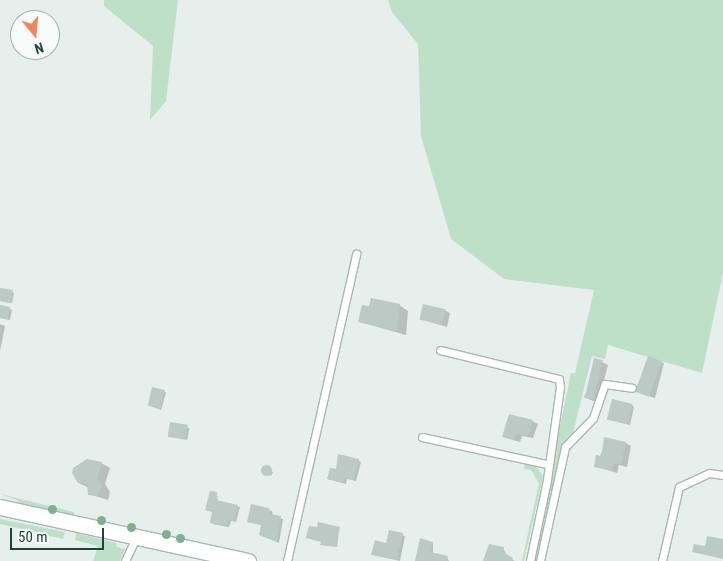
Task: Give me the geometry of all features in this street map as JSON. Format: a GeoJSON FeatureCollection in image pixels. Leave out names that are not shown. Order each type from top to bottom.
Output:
{"type":"FeatureCollection","features":[{"type":"Feature","properties":{"kind":"street"},"geometry":{"type":"LineString","coordinates":[[0,507],[136,536],[229,559],[248,561]]}},
{"type":"Feature","properties":{"kind":"lane"},"geometry":{"type":"LineString","coordinates":[[287,561],[356,254]]}},
{"type":"Feature","properties":{"kind":"lane"},"geometry":{"type":"LineString","coordinates":[[440,350],[558,379],[560,387],[530,561]]}},
{"type":"Feature","properties":{"kind":"lane"},"geometry":{"type":"LineString","coordinates":[[540,561],[565,447],[593,418],[604,384],[632,388]]}},
{"type":"Feature","properties":{"kind":"lane"},"geometry":{"type":"LineString","coordinates":[[422,437],[547,464]]}},
{"type":"Feature","properties":{"kind":"lane"},"geometry":{"type":"LineString","coordinates":[[662,561],[679,487],[709,473],[723,475]]}},
{"type":"Feature","properties":{"kind":"lane"},"geometry":{"type":"LineString","coordinates":[[126,561],[136,536]]}},
{"type":"Feature","properties":{"kind":"green space"},"geometry":{"type":"Polygon","coordinates":[[[104,0],[178,0],[166,101],[150,120],[153,46],[104,6],[104,0]]]}},
{"type":"Feature","properties":{"kind":"green space"},"geometry":{"type":"Polygon","coordinates":[[[388,0],[723,0],[723,273],[702,373],[608,345],[605,359],[592,356],[573,433],[563,443],[537,561],[532,561],[571,373],[575,373],[594,290],[504,279],[451,239],[421,136],[418,44],[392,12],[388,0]]]}},
{"type":"Feature","properties":{"kind":"green space"},"geometry":{"type":"Polygon","coordinates":[[[525,463],[536,466],[543,477],[524,561],[522,561],[539,483],[531,470],[524,469],[525,463]]]}},
{"type":"Feature","properties":{"kind":"green space"},"geometry":{"type":"Polygon","coordinates":[[[0,494],[74,512],[74,516],[19,504],[19,501],[0,494]]]}},
{"type":"Feature","properties":{"kind":"green space"},"geometry":{"type":"Polygon","coordinates":[[[0,519],[65,532],[63,539],[0,524],[0,519]]]}},
{"type":"Feature","properties":{"kind":"green space"},"geometry":{"type":"Polygon","coordinates":[[[76,533],[116,543],[117,547],[125,549],[120,561],[93,561],[98,546],[75,540],[76,533]]]}},
{"type":"Feature","properties":{"kind":"building"},"geometry":{"type":"Polygon","coordinates":[[[0,288],[13,290],[10,303],[0,301],[0,288]]]}},
{"type":"Feature","properties":{"kind":"building"},"geometry":{"type":"Polygon","coordinates":[[[371,298],[400,304],[397,331],[358,322],[362,305],[369,306],[371,298]]]}},
{"type":"Feature","properties":{"kind":"building"},"geometry":{"type":"Polygon","coordinates":[[[423,304],[445,309],[442,325],[419,320],[423,304]]]}},
{"type":"Feature","properties":{"kind":"building"},"geometry":{"type":"Polygon","coordinates":[[[0,305],[10,307],[8,319],[0,318],[0,305]]]}},
{"type":"Feature","properties":{"kind":"building"},"geometry":{"type":"Polygon","coordinates":[[[648,356],[662,361],[649,397],[635,392],[648,356]]]}},
{"type":"Feature","properties":{"kind":"building"},"geometry":{"type":"Polygon","coordinates":[[[594,358],[603,360],[594,400],[585,398],[594,358]]]}},
{"type":"Feature","properties":{"kind":"building"},"geometry":{"type":"Polygon","coordinates":[[[152,387],[165,390],[160,408],[148,406],[152,387]]]}},
{"type":"Feature","properties":{"kind":"building"},"geometry":{"type":"Polygon","coordinates":[[[612,399],[632,404],[627,424],[607,419],[612,399]]]}},
{"type":"Feature","properties":{"kind":"building"},"geometry":{"type":"Polygon","coordinates":[[[509,414],[533,420],[529,436],[516,434],[514,440],[502,437],[509,414]]]}},
{"type":"Feature","properties":{"kind":"building"},"geometry":{"type":"Polygon","coordinates":[[[170,422],[188,425],[185,440],[168,437],[170,422]]]}},
{"type":"Feature","properties":{"kind":"building"},"geometry":{"type":"Polygon","coordinates":[[[604,437],[626,442],[621,465],[614,463],[612,471],[594,467],[596,455],[600,456],[602,451],[604,437]]]}},
{"type":"Feature","properties":{"kind":"building"},"geometry":{"type":"Polygon","coordinates":[[[338,454],[359,459],[354,480],[344,478],[343,483],[327,479],[330,468],[336,469],[338,454]]]}},
{"type":"Feature","properties":{"kind":"building"},"geometry":{"type":"Polygon","coordinates":[[[87,459],[102,462],[97,478],[102,486],[97,496],[88,495],[87,484],[78,483],[72,473],[73,468],[87,459]]]}},
{"type":"Feature","properties":{"kind":"building"},"geometry":{"type":"Polygon","coordinates":[[[264,465],[268,465],[271,470],[270,474],[264,475],[261,472],[261,468],[264,465]]]}},
{"type":"Feature","properties":{"kind":"building"},"geometry":{"type":"Polygon","coordinates":[[[210,491],[217,492],[216,500],[238,505],[234,521],[228,520],[227,527],[210,523],[212,512],[205,510],[210,491]]]}},
{"type":"Feature","properties":{"kind":"building"},"geometry":{"type":"Polygon","coordinates":[[[251,504],[269,508],[271,514],[281,516],[277,542],[259,535],[261,525],[247,522],[251,504]]]}},
{"type":"Feature","properties":{"kind":"building"},"geometry":{"type":"Polygon","coordinates":[[[318,522],[340,527],[335,546],[320,545],[321,542],[306,538],[309,526],[317,527],[318,522]]]}},
{"type":"Feature","properties":{"kind":"building"},"geometry":{"type":"Polygon","coordinates":[[[389,530],[403,533],[397,560],[371,555],[375,540],[386,543],[389,530]]]}},
{"type":"Feature","properties":{"kind":"building"},"geometry":{"type":"Polygon","coordinates":[[[707,536],[723,539],[723,559],[692,552],[694,544],[705,546],[707,536]]]}},
{"type":"Feature","properties":{"kind":"building"},"geometry":{"type":"Polygon","coordinates":[[[420,538],[433,542],[431,552],[448,556],[446,561],[415,561],[420,538]]]}},
{"type":"Feature","properties":{"kind":"building"},"geometry":{"type":"Polygon","coordinates":[[[489,544],[504,547],[503,552],[513,558],[512,561],[483,561],[489,544]]]}}]}
